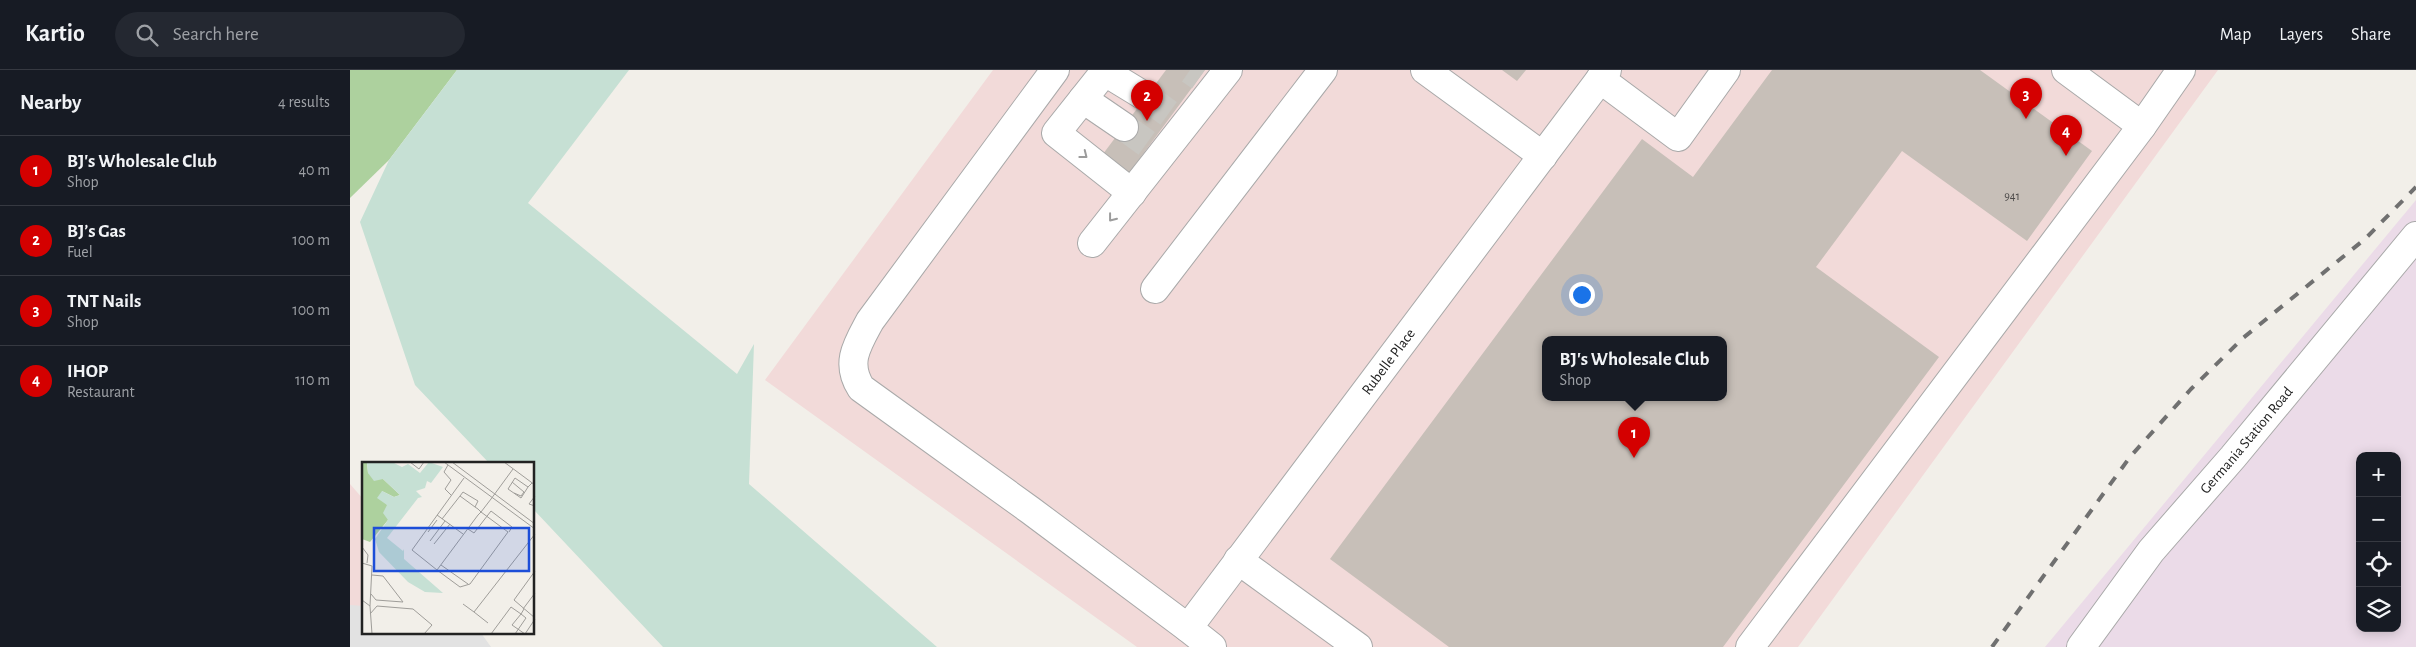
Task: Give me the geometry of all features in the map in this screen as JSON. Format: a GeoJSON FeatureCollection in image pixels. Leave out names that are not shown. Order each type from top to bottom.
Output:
{"type":"FeatureCollection","features":[{"type":"Feature","properties":{"kind":"street"},"geometry":{"type":"LineString","coordinates":[[1055,70],[870,321],[859,341],[852,362],[853,376],[861,388],[1030,510],[1212,647]]}},
{"type":"Feature","properties":{"kind":"street"},"geometry":{"type":"LineString","coordinates":[[1154,289],[1323,70]]}},
{"type":"Feature","properties":{"kind":"street"},"geometry":{"type":"LineString","coordinates":[[1425,70],[1543,156]]}},
{"type":"Feature","properties":{"kind":"street"},"geometry":{"type":"LineString","coordinates":[[1604,75],[1678,137],[1726,70]]}},
{"type":"Feature","properties":{"kind":"street"},"geometry":{"type":"LineString","coordinates":[[2066,70],[2142,126]]}},
{"type":"Feature","properties":{"kind":"street"},"geometry":{"type":"LineString","coordinates":[[1750,647],[2142,126],[2181,70]]}},
{"type":"Feature","properties":{"kind":"street"},"geometry":{"type":"LineString","coordinates":[[1132,193],[1056,133],[1105,71],[1146,97]]}},
{"type":"Feature","properties":{"kind":"street","name":"Rubelle Place"},"geometry":{"type":"LineString","coordinates":[[1188,628],[1604,75]]}},
{"type":"Feature","properties":{"kind":"street"},"geometry":{"type":"LineString","coordinates":[[1092,243],[1132,193],[1156,149],[1214,78]]}},
{"type":"Feature","properties":{"kind":"street"},"geometry":{"type":"LineString","coordinates":[[1033,99],[1065,122]]}},
{"type":"Feature","properties":{"kind":"street"},"geometry":{"type":"LineString","coordinates":[[1084,99],[1124,127]]}},
{"type":"Feature","properties":{"kind":"street","name":"Germania Station Road"},"geometry":{"type":"LineString","coordinates":[[2082,647],[2151,551],[2233,457],[2416,236]]}},
{"type":"Feature","properties":{"kind":"street"},"geometry":{"type":"LineString","coordinates":[[1238,560],[1358,647]]}},
{"type":"Feature","properties":{"kind":"shaded area"},"geometry":{"type":"Polygon","coordinates":[[[993,70],[2218,70],[1798,647],[1137,647],[765,380],[993,70]]]}},
{"type":"Feature","properties":{"kind":"shaded area"},"geometry":{"type":"Polygon","coordinates":[[[2416,200],[2416,647],[2045,647],[2416,200]]]}},
{"type":"Feature","properties":{"kind":"shaded area"},"geometry":{"type":"Polygon","coordinates":[[[350,484],[362,498],[363,634],[350,647],[350,484]]]}},
{"type":"Feature","properties":{"kind":"shaded area"},"geometry":{"type":"Polygon","coordinates":[[[350,605],[362,606],[362,634],[482,634],[491,647],[350,647],[350,605]]]}},
{"type":"Feature","properties":{"kind":"green space"},"geometry":{"type":"Polygon","coordinates":[[[350,70],[457,70],[389,160],[350,198],[350,70]]]}},
{"type":"Feature","properties":{"kind":"green space"},"geometry":{"type":"Polygon","coordinates":[[[457,70],[629,70],[528,203],[737,374],[754,344],[749,484],[937,647],[663,647],[535,511],[535,462],[488,462],[415,385],[360,222],[389,160],[457,70]]]}},
{"type":"Feature","properties":{"kind":"building"},"geometry":{"type":"Polygon","coordinates":[[[1166,70],[1205,70],[1129,173],[1103,154],[1166,70]]]}},
{"type":"Feature","properties":{"kind":"building"},"geometry":{"type":"Polygon","coordinates":[[[1502,70],[1526,70],[1517,81],[1502,70]]]}},
{"type":"Feature","properties":{"kind":"building"},"geometry":{"type":"Polygon","coordinates":[[[1772,70],[1980,70],[2092,151],[2027,241],[1902,151],[1816,267],[1939,357],[1723,647],[1449,647],[1330,559],[1642,139],[1693,177],[1772,70]]]}},
{"type":"Feature","properties":{"kind":"tunnel"},"geometry":{"type":"LineString","coordinates":[[1190,70],[1200,77]]}},
{"type":"Feature","properties":{"kind":"tunnel"},"geometry":{"type":"LineString","coordinates":[[1146,97],[1171,115]]}},
{"type":"Feature","properties":{"kind":"tunnel"},"geometry":{"type":"LineString","coordinates":[[1124,127],[1149,145]]}},
{"type":"Feature","properties":{"kind":"railway"},"geometry":{"type":"LineString","coordinates":[[1992,647],[2130,457],[2191,389],[2243,338],[2365,239],[2416,187]]}},
{"type":"Feature","properties":{"kind":"place","name":"TNT Nails"},"geometry":{"type":"Point","coordinates":[2026,119]}},
{"type":"Feature","properties":{"kind":"place","name":"BJ’s Gas"},"geometry":{"type":"Point","coordinates":[1147,121]}},
{"type":"Feature","properties":{"kind":"place","name":"IHOP"},"geometry":{"type":"Point","coordinates":[2066,156]}},
{"type":"Feature","properties":{"kind":"place","name":"BJ's Wholesale Club"},"geometry":{"type":"Point","coordinates":[1634,458]}}]}
